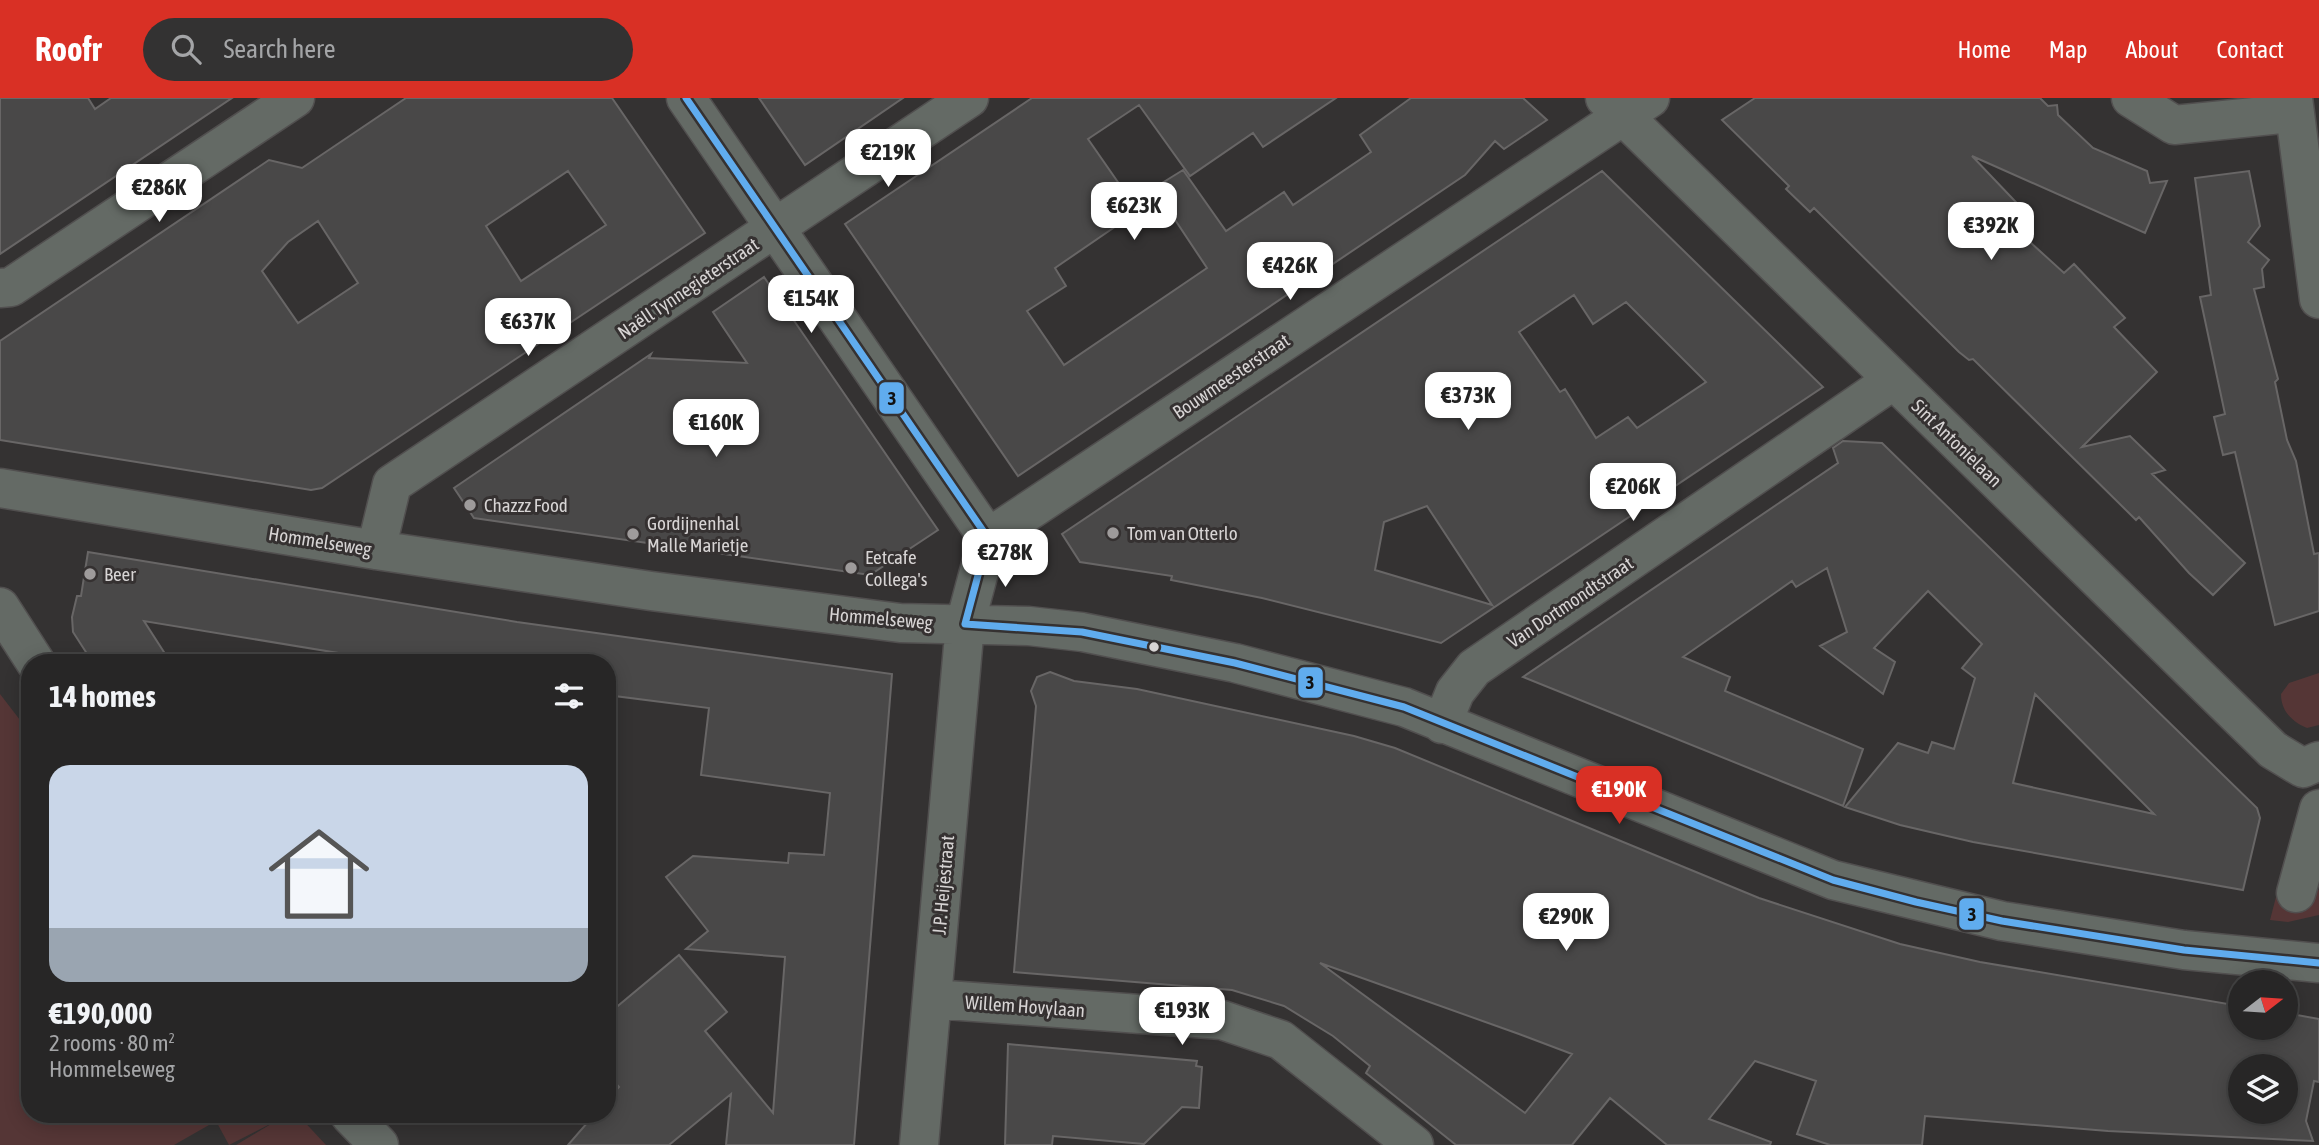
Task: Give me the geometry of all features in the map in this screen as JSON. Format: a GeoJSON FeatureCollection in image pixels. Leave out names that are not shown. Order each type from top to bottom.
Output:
{"type":"FeatureCollection","features":[{"type":"Feature","properties":{"kind":"street"},"geometry":{"type":"LineString","coordinates":[[0,288],[11,287],[295,98]]}},
{"type":"Feature","properties":{"kind":"street"},"geometry":{"type":"LineString","coordinates":[[685,98],[988,538]]}},
{"type":"Feature","properties":{"kind":"street","name":"Naëll Tynnegieterstraat"},"geometry":{"type":"LineString","coordinates":[[376,550],[392,484],[969,98]]}},
{"type":"Feature","properties":{"kind":"street"},"geometry":{"type":"LineString","coordinates":[[2131,98],[2174,125],[2300,117],[2319,299]]}},
{"type":"Feature","properties":{"kind":"street","name":"Sint Antonielaan"},"geometry":{"type":"LineString","coordinates":[[1626,104],[1892,381],[2273,750],[2303,768],[2319,761]]}},
{"type":"Feature","properties":{"kind":"street","name":"Bouwmeesterstraat"},"geometry":{"type":"LineString","coordinates":[[988,538],[1626,104]]}},
{"type":"Feature","properties":{"kind":"street","name":"Van Dortmondtstraat"},"geometry":{"type":"LineString","coordinates":[[1442,724],[1455,692],[1474,668],[1892,381]]}},
{"type":"Feature","properties":{"kind":"street","name":"Hommelseweg"},"geometry":{"type":"LineString","coordinates":[[0,488],[376,550],[900,623],[965,624],[1082,632],[1236,663],[1404,707],[1844,883],[2002,921],[2184,950],[2316,961]]}},
{"type":"Feature","properties":{"kind":"street","name":"J.P. Heijestraat"},"geometry":{"type":"LineString","coordinates":[[919,1145],[965,624],[988,538]]}},
{"type":"Feature","properties":{"kind":"street"},"geometry":{"type":"LineString","coordinates":[[0,607],[30,654]]}},
{"type":"Feature","properties":{"kind":"street"},"geometry":{"type":"LineString","coordinates":[[2295,893],[2319,809]]}},
{"type":"Feature","properties":{"kind":"street","name":"Willem Hovylaan"},"geometry":{"type":"LineString","coordinates":[[933,999],[1222,1020],[1282,1040],[1414,1145]]}},
{"type":"Feature","properties":{"kind":"street"},"geometry":{"type":"LineString","coordinates":[[358,1123],[379,1145]]}},
{"type":"Feature","properties":{"kind":"shaded area"},"geometry":{"type":"Polygon","coordinates":[[[2319,673],[2319,725],[2307,728],[2288,715],[2281,694],[2289,683],[2319,673]]]}},
{"type":"Feature","properties":{"kind":"shaded area"},"geometry":{"type":"Polygon","coordinates":[[[0,694],[21,721],[21,1123],[212,1123],[174,1145],[0,1145],[0,694]]]}},
{"type":"Feature","properties":{"kind":"shaded area"},"geometry":{"type":"Polygon","coordinates":[[[2315,889],[2319,890],[2319,915],[2288,922],[2270,920],[2276,897],[2307,905],[2315,889]]]}},
{"type":"Feature","properties":{"kind":"shaded area"},"geometry":{"type":"Polygon","coordinates":[[[217,1123],[272,1123],[229,1145],[217,1123]]]}},
{"type":"Feature","properties":{"kind":"shaded area"},"geometry":{"type":"Polygon","coordinates":[[[273,1123],[305,1123],[326,1145],[236,1145],[273,1123]]]}},
{"type":"Feature","properties":{"kind":"building"},"geometry":{"type":"Polygon","coordinates":[[[0,98],[88,98],[95,109],[111,98],[232,98],[0,254],[0,98]]]}},
{"type":"Feature","properties":{"kind":"building"},"geometry":{"type":"Polygon","coordinates":[[[406,98],[612,98],[705,233],[322,488],[311,490],[0,440],[0,341],[269,160],[302,168],[406,98]],[[568,171],[486,226],[521,281],[606,225],[568,171]],[[318,221],[288,242],[262,271],[298,323],[358,283],[318,221]]]}},
{"type":"Feature","properties":{"kind":"building"},"geometry":{"type":"Polygon","coordinates":[[[759,98],[903,98],[805,165],[759,98]]]}},
{"type":"Feature","properties":{"kind":"building"},"geometry":{"type":"Polygon","coordinates":[[[1032,98],[1336,98],[1263,147],[1253,133],[1190,176],[1139,105],[1088,139],[1138,211],[1055,268],[1066,286],[1027,311],[1064,365],[1207,268],[1154,188],[1183,170],[1226,231],[1284,192],[1293,205],[1371,152],[1360,135],[1411,98],[1523,98],[1547,120],[1504,149],[1495,141],[1465,175],[1018,476],[845,224],[1032,98]]]}},
{"type":"Feature","properties":{"kind":"building"},"geometry":{"type":"Polygon","coordinates":[[[1755,98],[2040,98],[2048,106],[2057,105],[2058,115],[2093,148],[2147,171],[2150,183],[2167,181],[2145,233],[1972,156],[2032,219],[2019,232],[2064,273],[2074,264],[2125,318],[2114,327],[2157,372],[2082,447],[2130,436],[2165,470],[2152,474],[2245,563],[2213,595],[2189,573],[2139,517],[2136,520],[1973,359],[1969,360],[1959,352],[1814,208],[1810,212],[1786,189],[1789,186],[1722,120],[1755,98]]]}},
{"type":"Feature","properties":{"kind":"building"},"geometry":{"type":"Polygon","coordinates":[[[1602,171],[1823,387],[1441,643],[1262,598],[1171,580],[1172,576],[1080,562],[1062,534],[1602,171]],[[1574,295],[1519,332],[1560,392],[1565,389],[1596,438],[1628,417],[1637,428],[1706,382],[1626,302],[1593,324],[1574,295]],[[1427,506],[1384,522],[1375,570],[1492,605],[1427,506]]]}},
{"type":"Feature","properties":{"kind":"building"},"geometry":{"type":"Polygon","coordinates":[[[2249,171],[2260,226],[2248,242],[2269,260],[2262,269],[2264,287],[2254,289],[2278,379],[2275,382],[2287,440],[2296,461],[2314,554],[2319,553],[2319,611],[2275,625],[2235,452],[2223,455],[2214,417],[2225,414],[2200,297],[2211,295],[2195,178],[2249,171]]]}},
{"type":"Feature","properties":{"kind":"building"},"geometry":{"type":"Polygon","coordinates":[[[764,277],[938,530],[870,575],[474,518],[454,488],[651,354],[649,358],[747,363],[713,312],[764,277]]]}},
{"type":"Feature","properties":{"kind":"building"},"geometry":{"type":"Polygon","coordinates":[[[1843,441],[1882,443],[2257,808],[2260,818],[2243,890],[1973,842],[1900,825],[1845,807],[1898,743],[1928,753],[1932,742],[1954,749],[1975,678],[1962,668],[1982,644],[1928,591],[1874,648],[1895,662],[1883,694],[1820,646],[1847,632],[1827,568],[1796,587],[1792,581],[1683,657],[1730,677],[1725,691],[1863,749],[1843,806],[1523,677],[1838,463],[1833,448],[1843,441]],[[2035,694],[2013,783],[2154,814],[2035,694]]]}},
{"type":"Feature","properties":{"kind":"building"},"geometry":{"type":"Polygon","coordinates":[[[88,552],[517,622],[892,674],[854,1145],[726,1145],[731,1094],[669,1145],[568,1145],[587,1123],[616,1123],[616,1090],[619,1087],[616,1084],[616,1008],[679,955],[727,1012],[705,1031],[773,1113],[785,957],[686,949],[708,931],[666,877],[693,856],[788,863],[789,853],[824,855],[830,793],[701,775],[709,708],[616,696],[616,654],[344,654],[144,621],[165,654],[87,654],[73,632],[72,617],[77,596],[81,596],[88,552]]]}},
{"type":"Feature","properties":{"kind":"building"},"geometry":{"type":"Polygon","coordinates":[[[1050,672],[1074,681],[1137,689],[1354,736],[1395,748],[1759,898],[1900,944],[1980,962],[2228,1004],[2228,1040],[2298,1040],[2298,1015],[2319,1019],[2319,1082],[2314,1081],[2306,1121],[2313,1141],[2108,1131],[1925,1116],[1922,1145],[1830,1145],[1797,1134],[1816,1081],[1755,1061],[1709,1119],[1771,1142],[1770,1145],[1667,1145],[1610,1098],[1572,1145],[1456,1145],[1366,1073],[1370,1066],[1333,1036],[1284,1006],[1232,990],[1014,972],[1036,706],[1031,691],[1037,677],[1050,672]],[[1320,963],[1525,1113],[1572,1054],[1320,963]]]}},
{"type":"Feature","properties":{"kind":"building"},"geometry":{"type":"Polygon","coordinates":[[[1008,1044],[1197,1061],[1196,1066],[1202,1067],[1199,1108],[1182,1107],[1144,1144],[1053,1136],[1052,1145],[1005,1145],[1008,1044]]]}},
{"type":"Feature","properties":{"kind":"transit line","name":"3"},"geometry":{"type":"LineString","coordinates":[[686,98],[988,538],[965,624]]}},
{"type":"Feature","properties":{"kind":"transit line","name":"3"},"geometry":{"type":"LineString","coordinates":[[965,624],[1082,632],[1235,663],[1404,707],[1833,880],[1916,902],[2002,921],[2184,950],[2319,963]]}},
{"type":"Feature","properties":{"kind":"place","name":"Chazzz Food"},"geometry":{"type":"Point","coordinates":[470,505]}},
{"type":"Feature","properties":{"kind":"place","name":"Tom van Otterlo"},"geometry":{"type":"Point","coordinates":[1113,533]}},
{"type":"Feature","properties":{"kind":"place","name":"Gordijnenhal Malle Marietje"},"geometry":{"type":"Point","coordinates":[633,534]}},
{"type":"Feature","properties":{"kind":"place","name":"Eetcafe Collega's"},"geometry":{"type":"Point","coordinates":[851,568]}},
{"type":"Feature","properties":{"kind":"place","name":"Beer"},"geometry":{"type":"Point","coordinates":[90,574]}}]}
